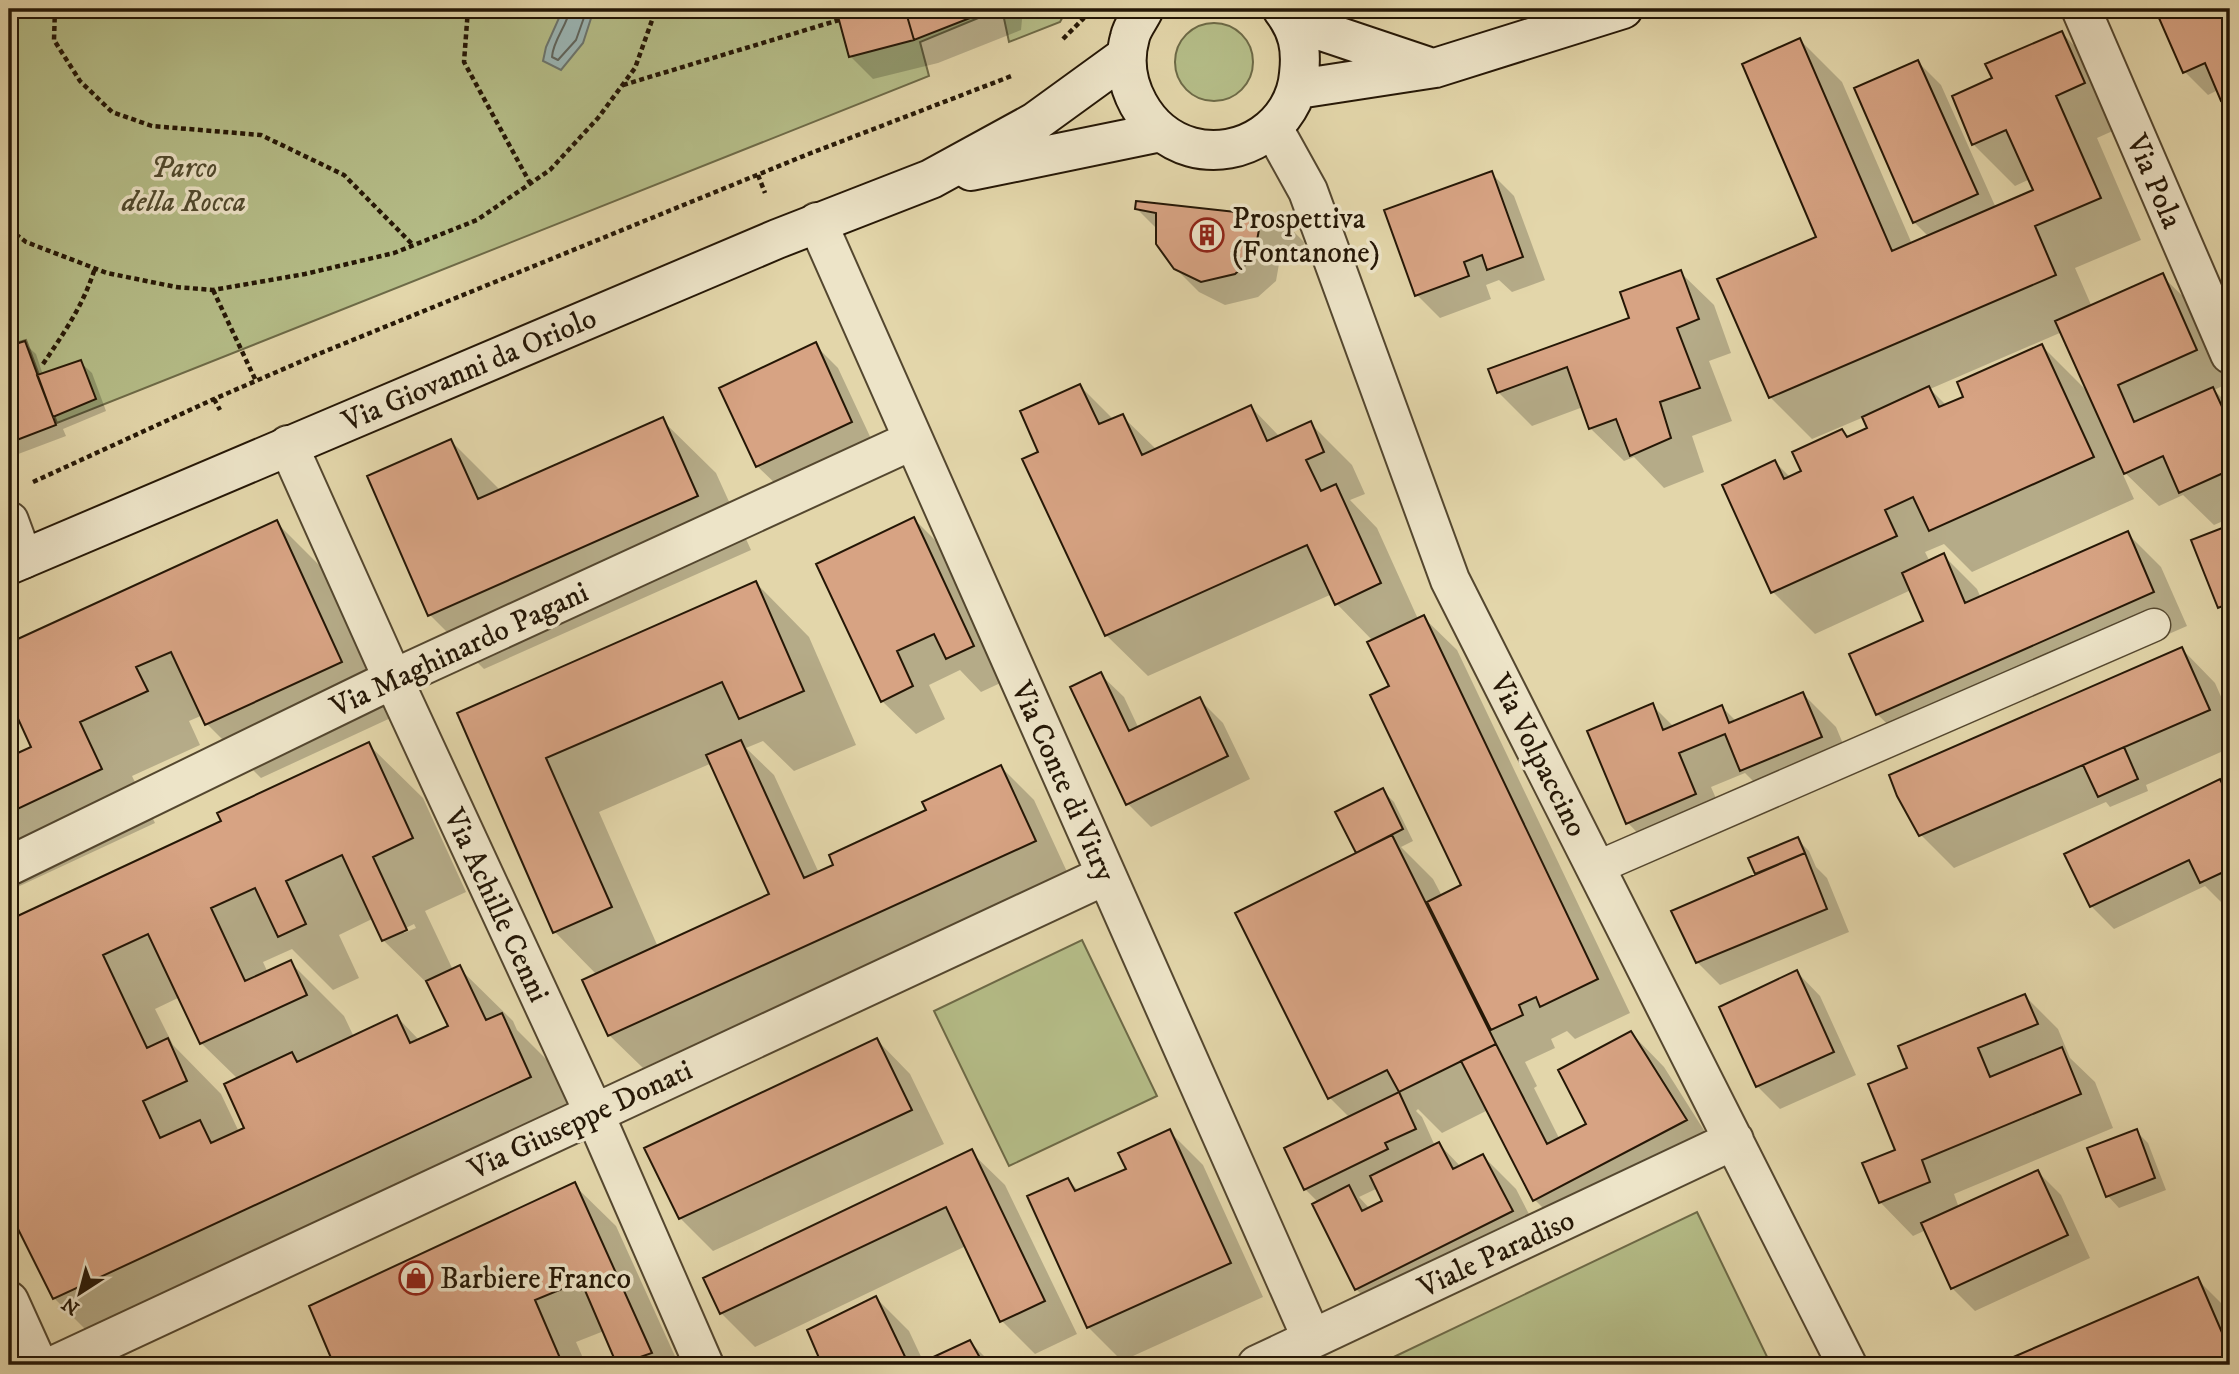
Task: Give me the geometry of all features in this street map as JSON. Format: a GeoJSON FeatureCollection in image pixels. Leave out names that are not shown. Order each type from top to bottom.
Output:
{"type":"FeatureCollection","features":[{"type":"Feature","properties":{"kind":"street"},"geometry":{"type":"LineString","coordinates":[[1144,9],[1130,35],[1126,56],[1128,80],[1140,109],[1161,132],[1191,147],[1225,150],[1251,142],[1273,128],[1290,108],[1298,89],[1301,51],[1287,15]]}},
{"type":"Feature","properties":{"kind":"street"},"geometry":{"type":"LineString","coordinates":[[1298,89],[1435,68],[1623,9]]}},
{"type":"Feature","properties":{"kind":"street","name":"Via Pola"},"geometry":{"type":"LineString","coordinates":[[2081,9],[2230,354]]}},
{"type":"Feature","properties":{"kind":"street"},"geometry":{"type":"LineString","coordinates":[[1287,15],[1435,68]]}},
{"type":"Feature","properties":{"kind":"street","name":"Via Giovanni da Oriolo"},"geometry":{"type":"LineString","coordinates":[[16,562],[817,222],[931,179],[1035,122],[1126,56]]}},
{"type":"Feature","properties":{"kind":"street","name":"Via Volpaccino"},"geometry":{"type":"LineString","coordinates":[[1273,128],[1308,191],[1450,580],[1847,1365]]}},
{"type":"Feature","properties":{"kind":"street","name":"Via Giovanni da Oriolo"},"geometry":{"type":"LineString","coordinates":[[931,179],[1161,132]]}},
{"type":"Feature","properties":{"kind":"street","name":"Via Conte di Vitry"},"geometry":{"type":"LineString","coordinates":[[817,222],[1312,1339]]}},
{"type":"Feature","properties":{"kind":"street","name":"Via Maghinardo Pagani"},"geometry":{"type":"LineString","coordinates":[[9,866],[393,679],[913,440]]}},
{"type":"Feature","properties":{"kind":"street","name":"Via Achille Cenni"},"geometry":{"type":"LineString","coordinates":[[288,445],[593,1113],[704,1365]]}},
{"type":"Feature","properties":{"kind":"street"},"geometry":{"type":"LineString","coordinates":[[9,521],[16,562]]}},
{"type":"Feature","properties":{"kind":"street","name":"Via Giuseppe Donati"},"geometry":{"type":"LineString","coordinates":[[55,1365],[1106,875]]}},
{"type":"Feature","properties":{"kind":"street","name":"Viale Paradiso"},"geometry":{"type":"LineString","coordinates":[[1257,1365],[1734,1140]]}},
{"type":"Feature","properties":{"kind":"street"},"geometry":{"type":"LineString","coordinates":[[9,1301],[38,1365]]}},
{"type":"Feature","properties":{"kind":"lane"},"geometry":{"type":"LineString","coordinates":[[1596,868],[2154,625]]}},
{"type":"Feature","properties":{"kind":"path"},"geometry":{"type":"LineString","coordinates":[[55,9],[54,40],[80,81],[112,112],[152,126],[261,135],[344,175],[413,245]]}},
{"type":"Feature","properties":{"kind":"path"},"geometry":{"type":"LineString","coordinates":[[468,9],[464,62],[530,183]]}},
{"type":"Feature","properties":{"kind":"path"},"geometry":{"type":"LineString","coordinates":[[9,229],[26,242],[107,273],[176,287],[213,290],[305,274],[394,253],[477,220],[550,170],[598,118],[635,68],[656,9]]}},
{"type":"Feature","properties":{"kind":"path"},"geometry":{"type":"LineString","coordinates":[[622,85],[839,20]]}},
{"type":"Feature","properties":{"kind":"path"},"geometry":{"type":"LineString","coordinates":[[1059,43],[1078,24]]}},
{"type":"Feature","properties":{"kind":"path"},"geometry":{"type":"LineString","coordinates":[[25,486],[328,349],[758,175],[1015,75]]}},
{"type":"Feature","properties":{"kind":"path"},"geometry":{"type":"LineString","coordinates":[[758,175],[766,195]]}},
{"type":"Feature","properties":{"kind":"path"},"geometry":{"type":"LineString","coordinates":[[43,364],[75,316],[95,268]]}},
{"type":"Feature","properties":{"kind":"path"},"geometry":{"type":"LineString","coordinates":[[213,290],[256,381]]}},
{"type":"Feature","properties":{"kind":"path"},"geometry":{"type":"LineString","coordinates":[[214,399],[220,410]]}},
{"type":"Feature","properties":{"kind":"green space","name":"Parco della Rocca"},"geometry":{"type":"Polygon","coordinates":[[[9,9],[1000,9],[920,42],[929,76],[57,423],[26,340],[9,345],[9,9]]]}},
{"type":"Feature","properties":{"kind":"green space"},"geometry":{"type":"Polygon","coordinates":[[[1002,9],[1067,9],[1060,22],[1009,42],[1002,9]]]}},
{"type":"Feature","properties":{"kind":"green space"},"geometry":{"type":"Polygon","coordinates":[[[1214,23],[1229,26],[1242,34],[1250,47],[1253,62],[1250,77],[1242,90],[1229,98],[1214,101],[1199,98],[1186,90],[1178,77],[1175,62],[1178,47],[1186,34],[1199,26],[1214,23]]]}},
{"type":"Feature","properties":{"kind":"green space"},"geometry":{"type":"Polygon","coordinates":[[[1082,940],[1157,1096],[1009,1166],[934,1011],[1082,940]]]}},
{"type":"Feature","properties":{"kind":"green space"},"geometry":{"type":"Polygon","coordinates":[[[1697,1212],[1771,1365],[1377,1365],[1697,1212]]]}},
{"type":"Feature","properties":{"kind":"water"},"geometry":{"type":"Polygon","coordinates":[[[563,9],[594,9],[583,43],[561,70],[543,61],[546,47],[563,9]]]}},
{"type":"Feature","properties":{"kind":"building"},"geometry":{"type":"Polygon","coordinates":[[[836,9],[905,9],[914,40],[849,57],[836,9]]]}},
{"type":"Feature","properties":{"kind":"building"},"geometry":{"type":"Polygon","coordinates":[[[905,9],[993,9],[914,40],[905,9]]]}},
{"type":"Feature","properties":{"kind":"building"},"geometry":{"type":"Polygon","coordinates":[[[2155,9],[2230,9],[2230,97],[2221,101],[2205,63],[2183,73],[2155,9]]]}},
{"type":"Feature","properties":{"kind":"building"},"geometry":{"type":"Polygon","coordinates":[[[2062,31],[2085,83],[2056,96],[2101,198],[2035,226],[2056,275],[1769,398],[1717,279],[1816,237],[1742,64],[1800,38],[1892,251],[2033,190],[2006,130],[1972,145],[1952,96],[1992,78],[1985,64],[2062,31]]]}},
{"type":"Feature","properties":{"kind":"building"},"geometry":{"type":"Polygon","coordinates":[[[1918,60],[1978,194],[1913,223],[1854,88],[1918,60]]]}},
{"type":"Feature","properties":{"kind":"building"},"geometry":{"type":"Polygon","coordinates":[[[1492,171],[1523,257],[1487,270],[1482,255],[1464,262],[1469,276],[1415,296],[1384,210],[1492,171]]]}},
{"type":"Feature","properties":{"kind":"building","name":"Prospettiva (Fontanone)"},"geometry":{"type":"Polygon","coordinates":[[[1136,201],[1282,217],[1281,227],[1260,224],[1254,257],[1235,274],[1201,282],[1174,269],[1156,244],[1156,213],[1135,209],[1136,201]]]}},
{"type":"Feature","properties":{"kind":"building"},"geometry":{"type":"Polygon","coordinates":[[[1681,270],[1699,319],[1677,328],[1700,388],[1660,402],[1671,438],[1630,456],[1616,419],[1589,429],[1567,367],[1497,393],[1488,369],[1629,318],[1620,292],[1681,270]]]}},
{"type":"Feature","properties":{"kind":"building"},"geometry":{"type":"Polygon","coordinates":[[[2163,273],[2197,350],[2118,385],[2134,422],[2213,387],[2230,424],[2230,470],[2179,493],[2163,456],[2124,474],[2055,321],[2163,273]]]}},
{"type":"Feature","properties":{"kind":"building"},"geometry":{"type":"Polygon","coordinates":[[[25,341],[56,425],[9,443],[9,346],[25,341]]]}},
{"type":"Feature","properties":{"kind":"building"},"geometry":{"type":"Polygon","coordinates":[[[816,342],[852,422],[756,467],[719,388],[816,342]]]}},
{"type":"Feature","properties":{"kind":"building"},"geometry":{"type":"Polygon","coordinates":[[[2042,344],[2094,457],[1929,531],[1913,497],[1885,510],[1897,536],[1771,593],[1722,485],[1775,460],[1784,479],[1801,471],[1792,452],[1842,429],[1847,437],[1867,428],[1862,417],[1929,386],[1939,407],[1963,397],[1957,382],[2042,344]]]}},
{"type":"Feature","properties":{"kind":"building"},"geometry":{"type":"Polygon","coordinates":[[[81,360],[96,399],[53,417],[37,375],[81,360]]]}},
{"type":"Feature","properties":{"kind":"building"},"geometry":{"type":"Polygon","coordinates":[[[1080,384],[1099,424],[1123,414],[1142,455],[1251,405],[1267,441],[1311,421],[1324,452],[1306,460],[1321,491],[1336,484],[1381,583],[1335,605],[1307,545],[1105,636],[1022,459],[1038,452],[1020,411],[1080,384]]]}},
{"type":"Feature","properties":{"kind":"building"},"geometry":{"type":"Polygon","coordinates":[[[663,417],[698,496],[428,616],[367,476],[451,439],[478,499],[663,417]]]}},
{"type":"Feature","properties":{"kind":"building"},"geometry":{"type":"Polygon","coordinates":[[[914,517],[974,646],[946,659],[934,634],[897,651],[913,686],[881,702],[816,564],[914,517]]]}},
{"type":"Feature","properties":{"kind":"building"},"geometry":{"type":"Polygon","coordinates":[[[277,520],[342,662],[205,725],[171,652],[136,667],[148,691],[80,722],[102,769],[9,813],[9,757],[31,747],[9,699],[9,643],[277,520]]]}},
{"type":"Feature","properties":{"kind":"building"},"geometry":{"type":"Polygon","coordinates":[[[2230,525],[2230,603],[2218,608],[2191,540],[2230,525]]]}},
{"type":"Feature","properties":{"kind":"building"},"geometry":{"type":"Polygon","coordinates":[[[2128,531],[2154,592],[1876,715],[1849,654],[1923,621],[1902,573],[1944,553],[1965,603],[2128,531]]]}},
{"type":"Feature","properties":{"kind":"building"},"geometry":{"type":"Polygon","coordinates":[[[756,581],[804,691],[739,719],[722,682],[546,758],[612,907],[553,933],[457,713],[756,581]]]}},
{"type":"Feature","properties":{"kind":"building"},"geometry":{"type":"Polygon","coordinates":[[[1424,615],[1598,979],[1540,1007],[1536,997],[1519,1005],[1523,1015],[1491,1030],[1427,902],[1461,885],[1370,695],[1389,686],[1367,642],[1424,615]]]}},
{"type":"Feature","properties":{"kind":"building"},"geometry":{"type":"Polygon","coordinates":[[[2182,647],[2210,710],[1919,836],[1889,775],[2182,647]]]}},
{"type":"Feature","properties":{"kind":"building"},"geometry":{"type":"Polygon","coordinates":[[[1101,672],[1129,731],[1200,697],[1228,756],[1126,805],[1070,687],[1101,672]]]}},
{"type":"Feature","properties":{"kind":"building"},"geometry":{"type":"Polygon","coordinates":[[[1803,692],[1822,737],[1740,771],[1725,734],[1679,753],[1696,794],[1626,824],[1587,731],[1653,703],[1663,730],[1722,705],[1729,723],[1803,692]]]}},
{"type":"Feature","properties":{"kind":"building"},"geometry":{"type":"Polygon","coordinates":[[[741,740],[804,878],[833,865],[829,855],[926,810],[922,802],[1001,765],[1036,841],[608,1036],[582,980],[769,894],[706,755],[741,740]]]}},
{"type":"Feature","properties":{"kind":"building"},"geometry":{"type":"Polygon","coordinates":[[[369,742],[413,838],[373,857],[407,930],[382,941],[342,855],[286,881],[306,924],[278,937],[255,888],[211,908],[245,981],[291,960],[307,995],[200,1044],[148,934],[103,955],[147,1048],[168,1038],[187,1081],[143,1101],[160,1138],[200,1120],[211,1143],[244,1128],[224,1084],[292,1052],[297,1062],[397,1015],[410,1043],[448,1026],[426,981],[460,965],[486,1020],[502,1013],[531,1077],[53,1299],[9,1211],[9,920],[221,821],[217,813],[369,742]]]}},
{"type":"Feature","properties":{"kind":"building"},"geometry":{"type":"Polygon","coordinates":[[[2124,747],[2138,779],[2098,797],[2083,765],[2124,747]]]}},
{"type":"Feature","properties":{"kind":"building"},"geometry":{"type":"Polygon","coordinates":[[[2220,779],[2230,800],[2230,869],[2200,883],[2189,860],[2090,907],[2064,854],[2220,779]]]}},
{"type":"Feature","properties":{"kind":"building"},"geometry":{"type":"Polygon","coordinates":[[[1383,788],[1403,829],[1356,853],[1335,812],[1383,788]]]}},
{"type":"Feature","properties":{"kind":"building"},"geometry":{"type":"Polygon","coordinates":[[[1392,835],[1496,1044],[1399,1092],[1387,1070],[1328,1099],[1235,913],[1392,835]]]}},
{"type":"Feature","properties":{"kind":"building"},"geometry":{"type":"Polygon","coordinates":[[[1798,837],[1805,853],[1755,874],[1748,858],[1798,837]]]}},
{"type":"Feature","properties":{"kind":"building"},"geometry":{"type":"Polygon","coordinates":[[[1805,853],[1827,909],[1696,963],[1671,911],[1805,853]]]}},
{"type":"Feature","properties":{"kind":"building"},"geometry":{"type":"Polygon","coordinates":[[[1797,970],[1834,1052],[1756,1087],[1719,1007],[1797,970]]]}},
{"type":"Feature","properties":{"kind":"building"},"geometry":{"type":"Polygon","coordinates":[[[2025,994],[2038,1024],[1978,1048],[1990,1077],[2062,1047],[2081,1094],[1922,1160],[1930,1182],[1879,1203],[1862,1163],[1895,1150],[1868,1084],[1907,1068],[1898,1046],[2025,994]]]}},
{"type":"Feature","properties":{"kind":"building"},"geometry":{"type":"Polygon","coordinates":[[[1631,1031],[1687,1120],[1533,1201],[1461,1061],[1496,1044],[1547,1144],[1586,1124],[1558,1070],[1631,1031]]]}},
{"type":"Feature","properties":{"kind":"building"},"geometry":{"type":"Polygon","coordinates":[[[877,1038],[912,1110],[679,1219],[644,1148],[877,1038]]]}},
{"type":"Feature","properties":{"kind":"building"},"geometry":{"type":"Polygon","coordinates":[[[1399,1092],[1416,1129],[1385,1143],[1388,1149],[1304,1190],[1284,1148],[1399,1092]]]}},
{"type":"Feature","properties":{"kind":"building"},"geometry":{"type":"Polygon","coordinates":[[[1170,1129],[1231,1263],[1087,1328],[1027,1196],[1068,1178],[1075,1191],[1126,1169],[1118,1153],[1170,1129]]]}},
{"type":"Feature","properties":{"kind":"building"},"geometry":{"type":"Polygon","coordinates":[[[2137,1129],[2155,1178],[2106,1197],[2087,1148],[2137,1129]]]}},
{"type":"Feature","properties":{"kind":"building"},"geometry":{"type":"Polygon","coordinates":[[[1439,1142],[1453,1169],[1483,1154],[1513,1211],[1355,1290],[1312,1204],[1349,1185],[1362,1211],[1382,1201],[1370,1176],[1439,1142]]]}},
{"type":"Feature","properties":{"kind":"building"},"geometry":{"type":"Polygon","coordinates":[[[972,1149],[1045,1301],[1000,1322],[946,1207],[720,1314],[703,1278],[972,1149]]]}},
{"type":"Feature","properties":{"kind":"building"},"geometry":{"type":"Polygon","coordinates":[[[2038,1170],[2068,1235],[1951,1289],[1921,1223],[2038,1170]]]}},
{"type":"Feature","properties":{"kind":"building"},"geometry":{"type":"Polygon","coordinates":[[[575,1182],[652,1353],[617,1365],[581,1281],[535,1300],[563,1365],[334,1365],[309,1306],[575,1182]]]}},
{"type":"Feature","properties":{"kind":"building"},"geometry":{"type":"Polygon","coordinates":[[[2198,1277],[2230,1351],[2230,1365],[2015,1365],[2011,1358],[2198,1277]]]}},
{"type":"Feature","properties":{"kind":"building"},"geometry":{"type":"Polygon","coordinates":[[[876,1296],[909,1365],[822,1365],[807,1330],[876,1296]]]}},
{"type":"Feature","properties":{"kind":"building"},"geometry":{"type":"Polygon","coordinates":[[[970,1340],[984,1365],[916,1365],[970,1340]]]}},
{"type":"Feature","properties":{"kind":"place","name":"Prospettiva (Fontanone)"},"geometry":{"type":"Point","coordinates":[1207,235]}},
{"type":"Feature","properties":{"kind":"place","name":"Barbiere Franco"},"geometry":{"type":"Point","coordinates":[416,1278]}}]}
